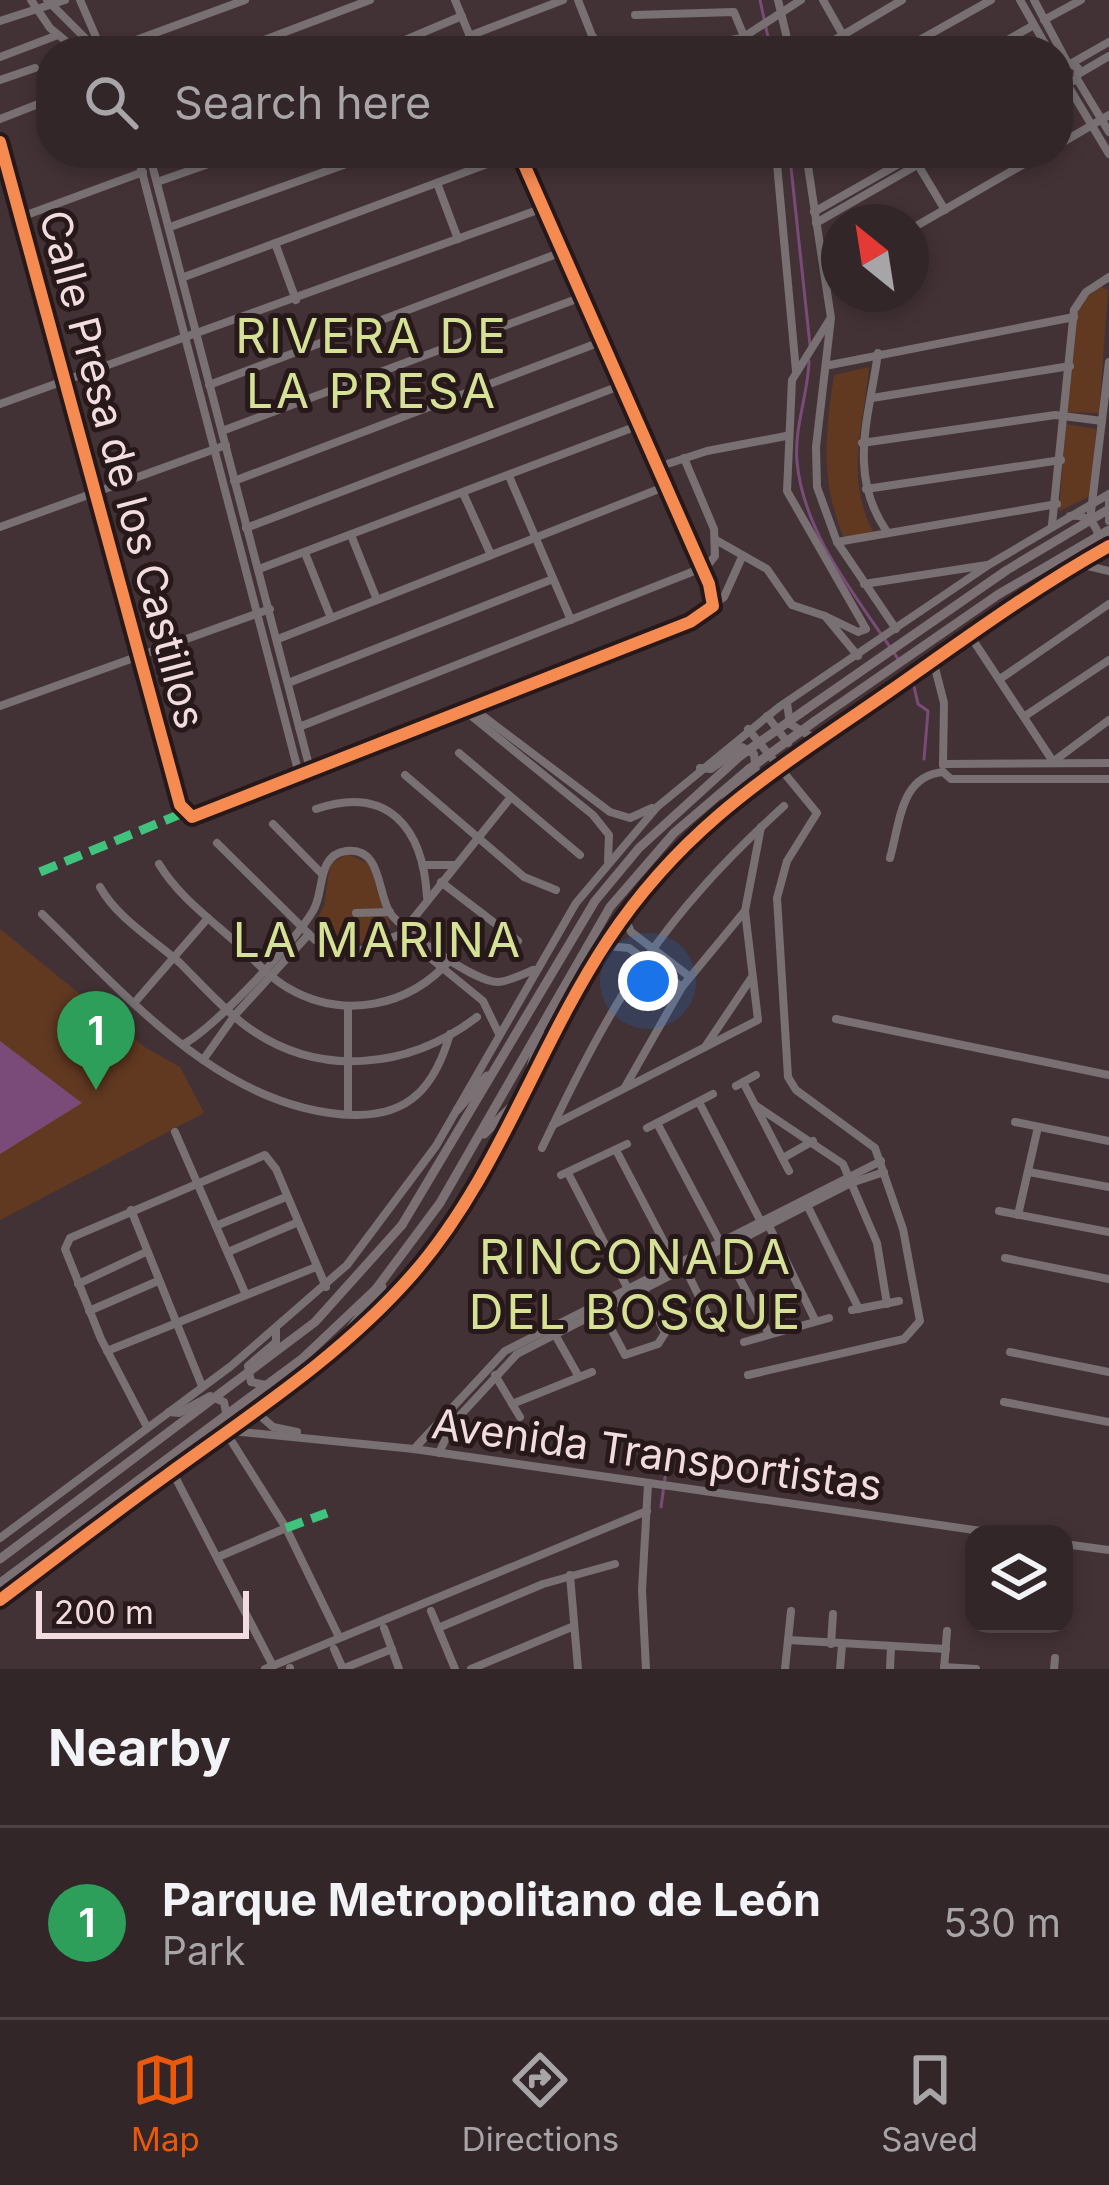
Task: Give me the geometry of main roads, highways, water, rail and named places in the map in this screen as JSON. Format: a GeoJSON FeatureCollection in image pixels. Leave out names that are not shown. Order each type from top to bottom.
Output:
{"type":"FeatureCollection","features":[{"type":"Feature","properties":{"kind":"main road"},"geometry":{"type":"LineString","coordinates":[[0,1559],[315,1322],[402,1226],[595,902],[639,848],[740,755],[1007,570],[1090,520],[1106,521]]}},
{"type":"Feature","properties":{"kind":"main road"},"geometry":{"type":"LineString","coordinates":[[331,1354],[476,1142],[597,925],[674,833],[781,744],[1106,521]]}},
{"type":"Feature","properties":{"kind":"main road"},"geometry":{"type":"LineString","coordinates":[[528,1079],[544,1016]]}},
{"type":"Feature","properties":{"kind":"main road"},"geometry":{"type":"LineString","coordinates":[[457,1111],[502,1058]]}},
{"type":"Feature","properties":{"kind":"main road"},"geometry":{"type":"LineString","coordinates":[[476,1142],[519,1099]]}},
{"type":"Feature","properties":{"kind":"main road"},"geometry":{"type":"LineString","coordinates":[[0,1583],[284,1372],[376,1289],[400,1257]]}},
{"type":"Feature","properties":{"kind":"waterway"},"geometry":{"type":"LineString","coordinates":[[760,0],[768,36]]}},
{"type":"Feature","properties":{"kind":"waterway"},"geometry":{"type":"LineString","coordinates":[[791,168],[810,345]]}},
{"type":"Feature","properties":{"kind":"waterway"},"geometry":{"type":"LineString","coordinates":[[809,361],[797,449],[802,489],[821,541],[898,659]]}},
{"type":"Feature","properties":{"kind":"waterway"},"geometry":{"type":"LineString","coordinates":[[913,682],[918,704],[928,711],[924,759]]}},
{"type":"Feature","properties":{"kind":"waterway"},"geometry":{"type":"LineString","coordinates":[[661,1507],[666,1471]]}},
{"type":"Feature","properties":{"kind":"place","name":"Parque Metropolitano de León"},"geometry":{"type":"Point","coordinates":[96,1090]}},
{"type":"Feature","properties":{"kind":"district","name":"RIVERA DE LA PRESA"},"geometry":{"type":"Point","coordinates":[372,362]}},
{"type":"Feature","properties":{"kind":"district","name":"LA MARINA"},"geometry":{"type":"Point","coordinates":[378,939]}},
{"type":"Feature","properties":{"kind":"district","name":"RINCONADA DEL BOSQUE"},"geometry":{"type":"Point","coordinates":[636,1284]}}]}
